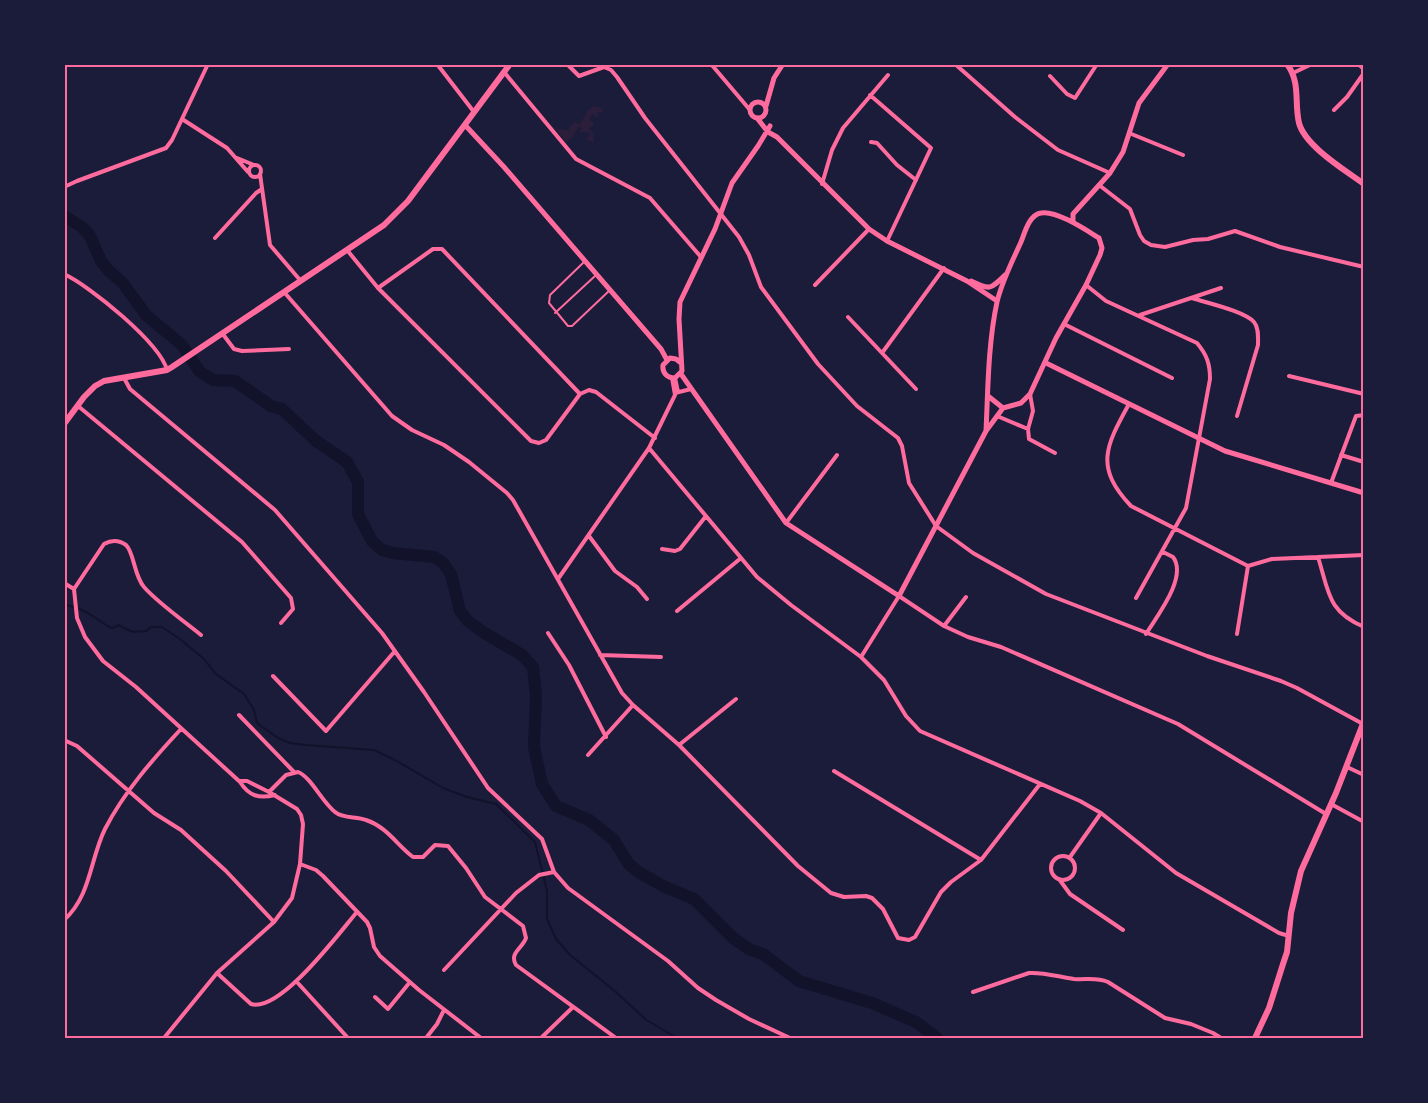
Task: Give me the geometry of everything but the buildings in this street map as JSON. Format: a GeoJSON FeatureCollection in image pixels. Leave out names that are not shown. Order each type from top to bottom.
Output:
{"type":"FeatureCollection","features":[{"type":"Feature","properties":{"kind":"main road"},"geometry":{"type":"LineString","coordinates":[[64,424],[95,386],[104,381],[170,369],[396,214],[510,64]]}},
{"type":"Feature","properties":{"kind":"main road"},"geometry":{"type":"LineString","coordinates":[[1287,64],[1293,73],[1297,88],[1298,118],[1304,133],[1324,154],[1364,184]]}},
{"type":"Feature","properties":{"kind":"main road"},"geometry":{"type":"LineString","coordinates":[[1254,1038],[1275,989],[1287,952],[1291,913],[1301,871],[1347,767],[1363,723]]}},
{"type":"Feature","properties":{"kind":"street"},"geometry":{"type":"LineString","coordinates":[[437,64],[475,113]]}},
{"type":"Feature","properties":{"kind":"street"},"geometry":{"type":"LineString","coordinates":[[567,64],[576,75],[583,76],[604,67],[610,69],[645,118],[726,219],[744,245],[766,294],[818,364],[857,406],[898,438],[902,446],[909,483],[936,526],[973,553],[1046,594],[1146,634],[1281,681],[1363,723]]}},
{"type":"Feature","properties":{"kind":"street"},"geometry":{"type":"LineString","coordinates":[[711,64],[752,115],[871,230],[988,289],[993,288],[1006,274]]}},
{"type":"Feature","properties":{"kind":"street"},"geometry":{"type":"LineString","coordinates":[[558,579],[649,448],[677,393],[676,376],[681,363],[682,350],[680,302],[735,176],[769,129],[763,104],[783,64]]}},
{"type":"Feature","properties":{"kind":"street"},"geometry":{"type":"LineString","coordinates":[[955,64],[1015,117],[1058,150],[1110,173]]}},
{"type":"Feature","properties":{"kind":"street"},"geometry":{"type":"LineString","coordinates":[[1050,76],[1067,94],[1075,98],[1097,64]]}},
{"type":"Feature","properties":{"kind":"street"},"geometry":{"type":"LineString","coordinates":[[1073,222],[1073,214],[1110,173],[1123,152],[1139,104],[1168,64]]}},
{"type":"Feature","properties":{"kind":"street"},"geometry":{"type":"LineString","coordinates":[[1293,73],[1312,64]]}},
{"type":"Feature","properties":{"kind":"street"},"geometry":{"type":"LineString","coordinates":[[1334,110],[1347,97],[1364,71],[1358,64]]}},
{"type":"Feature","properties":{"kind":"street"},"geometry":{"type":"LineString","coordinates":[[64,187],[161,151],[172,140],[208,65]]}},
{"type":"Feature","properties":{"kind":"street"},"geometry":{"type":"LineString","coordinates":[[504,72],[576,159],[650,198],[700,257]]}},
{"type":"Feature","properties":{"kind":"street"},"geometry":{"type":"LineString","coordinates":[[822,184],[836,139],[888,75]]}},
{"type":"Feature","properties":{"kind":"street"},"geometry":{"type":"LineString","coordinates":[[870,95],[931,148],[888,240]]}},
{"type":"Feature","properties":{"kind":"street"},"geometry":{"type":"LineString","coordinates":[[750,110],[753,103],[763,104]]}},
{"type":"Feature","properties":{"kind":"street"},"geometry":{"type":"LineString","coordinates":[[757,118],[766,114]]}},
{"type":"Feature","properties":{"kind":"street"},"geometry":{"type":"LineString","coordinates":[[182,119],[222,144],[254,177],[260,174]]}},
{"type":"Feature","properties":{"kind":"street"},"geometry":{"type":"LineString","coordinates":[[465,126],[504,167],[661,349],[672,359],[681,363]]}},
{"type":"Feature","properties":{"kind":"street"},"geometry":{"type":"LineString","coordinates":[[1130,133],[1183,155]]}},
{"type":"Feature","properties":{"kind":"street"},"geometry":{"type":"LineString","coordinates":[[871,142],[877,143],[897,165],[916,180]]}},
{"type":"Feature","properties":{"kind":"street"},"geometry":{"type":"LineString","coordinates":[[236,158],[260,168],[270,245],[300,280]]}},
{"type":"Feature","properties":{"kind":"street"},"geometry":{"type":"LineString","coordinates":[[249,172],[254,165]]}},
{"type":"Feature","properties":{"kind":"street"},"geometry":{"type":"LineString","coordinates":[[1099,185],[1130,209],[1144,241],[1158,247],[1208,239],[1235,231],[1280,247],[1364,267]]}},
{"type":"Feature","properties":{"kind":"street"},"geometry":{"type":"LineString","coordinates":[[214,238],[262,189]]}},
{"type":"Feature","properties":{"kind":"street"},"geometry":{"type":"LineString","coordinates":[[861,657],[899,596],[986,431],[1003,408],[1021,402],[1030,394],[1086,285],[1102,248],[1101,242],[1099,238],[1073,222],[1054,215],[1042,212],[1031,219],[1006,274],[997,301],[986,431]]}},
{"type":"Feature","properties":{"kind":"street"},"geometry":{"type":"LineString","coordinates":[[1054,215],[1073,214]]}},
{"type":"Feature","properties":{"kind":"street"},"geometry":{"type":"LineString","coordinates":[[815,285],[871,230]]}},
{"type":"Feature","properties":{"kind":"street"},"geometry":{"type":"LineString","coordinates":[[346,249],[378,288],[531,441],[539,443],[546,440],[580,394],[592,390],[655,438]]}},
{"type":"Feature","properties":{"kind":"street"},"geometry":{"type":"LineString","coordinates":[[378,288],[433,249],[442,249],[580,394]]}},
{"type":"Feature","properties":{"kind":"street"},"geometry":{"type":"LineString","coordinates":[[944,268],[997,301]]}},
{"type":"Feature","properties":{"kind":"street"},"geometry":{"type":"LineString","coordinates":[[882,353],[944,268]]}},
{"type":"Feature","properties":{"kind":"street"},"geometry":{"type":"LineString","coordinates":[[64,274],[80,283],[144,335],[170,369]]}},
{"type":"Feature","properties":{"kind":"street"},"geometry":{"type":"LineString","coordinates":[[1086,285],[1106,301],[1191,340],[1206,354],[1210,366],[1210,379],[1186,508],[1136,598]]}},
{"type":"Feature","properties":{"kind":"street"},"geometry":{"type":"LineString","coordinates":[[1139,316],[1221,288]]}},
{"type":"Feature","properties":{"kind":"street"},"geometry":{"type":"LineString","coordinates":[[283,291],[392,416],[412,430],[444,445],[507,493],[530,529],[622,693],[633,705],[679,746],[798,866],[831,893],[844,897],[872,898],[883,909],[898,938],[904,940],[915,936],[933,903],[951,882],[981,860],[1040,784]]}},
{"type":"Feature","properties":{"kind":"street"},"geometry":{"type":"LineString","coordinates":[[1192,298],[1247,316],[1255,324],[1258,345],[1237,416]]}},
{"type":"Feature","properties":{"kind":"street"},"geometry":{"type":"LineString","coordinates":[[848,317],[916,389]]}},
{"type":"Feature","properties":{"kind":"street"},"geometry":{"type":"LineString","coordinates":[[1064,324],[1172,378]]}},
{"type":"Feature","properties":{"kind":"street"},"geometry":{"type":"LineString","coordinates":[[222,333],[234,349],[242,351],[289,349]]}},
{"type":"Feature","properties":{"kind":"street"},"geometry":{"type":"LineString","coordinates":[[682,350],[663,369],[666,375],[676,376],[691,389],[786,523],[944,626],[968,637],[1000,647],[1178,724],[1327,814]]}},
{"type":"Feature","properties":{"kind":"street"},"geometry":{"type":"LineString","coordinates":[[1046,363],[1225,451],[1364,493]]}},
{"type":"Feature","properties":{"kind":"street"},"geometry":{"type":"LineString","coordinates":[[1289,376],[1364,394]]}},
{"type":"Feature","properties":{"kind":"street"},"geometry":{"type":"LineString","coordinates":[[124,377],[130,389],[275,510],[395,651],[488,788],[530,826],[545,844],[554,872],[568,888],[668,961],[698,988],[749,1019],[790,1038]]}},
{"type":"Feature","properties":{"kind":"street"},"geometry":{"type":"LineString","coordinates":[[677,393],[691,389]]}},
{"type":"Feature","properties":{"kind":"street"},"geometry":{"type":"LineString","coordinates":[[1030,394],[1033,411],[1028,429],[1029,439],[1055,453]]}},
{"type":"Feature","properties":{"kind":"street"},"geometry":{"type":"LineString","coordinates":[[988,396],[1003,408]]}},
{"type":"Feature","properties":{"kind":"street"},"geometry":{"type":"LineString","coordinates":[[1129,404],[1111,437],[1107,456],[1108,473],[1117,491],[1131,506],[1248,566],[1272,559],[1364,555]]}},
{"type":"Feature","properties":{"kind":"street"},"geometry":{"type":"LineString","coordinates":[[78,406],[242,542],[291,598],[293,609],[281,623]]}},
{"type":"Feature","properties":{"kind":"street"},"geometry":{"type":"LineString","coordinates":[[1331,483],[1356,416],[1364,415]]}},
{"type":"Feature","properties":{"kind":"street"},"geometry":{"type":"LineString","coordinates":[[997,416],[1028,429]]}},
{"type":"Feature","properties":{"kind":"street"},"geometry":{"type":"LineString","coordinates":[[649,448],[757,577],[861,657],[884,680],[906,716],[920,731],[1080,801],[1101,813],[1176,873],[1279,933],[1289,936]]}},
{"type":"Feature","properties":{"kind":"street"},"geometry":{"type":"LineString","coordinates":[[786,523],[837,455]]}},
{"type":"Feature","properties":{"kind":"street"},"geometry":{"type":"LineString","coordinates":[[1341,455],[1364,462]]}},
{"type":"Feature","properties":{"kind":"street"},"geometry":{"type":"LineString","coordinates":[[662,549],[675,551],[680,549],[706,516]]}},
{"type":"Feature","properties":{"kind":"street"},"geometry":{"type":"LineString","coordinates":[[589,536],[615,571],[637,587],[647,599]]}},
{"type":"Feature","properties":{"kind":"street"},"geometry":{"type":"LineString","coordinates":[[201,635],[144,587],[135,573],[128,547],[120,542],[112,541],[104,544],[74,589],[76,618],[85,637],[103,661],[136,687],[253,796],[262,799],[275,795]]}},
{"type":"Feature","properties":{"kind":"street"},"geometry":{"type":"LineString","coordinates":[[1146,634],[1173,589],[1178,569],[1173,557],[1163,552]]}},
{"type":"Feature","properties":{"kind":"street"},"geometry":{"type":"LineString","coordinates":[[1318,557],[1335,606],[1344,617],[1364,627]]}},
{"type":"Feature","properties":{"kind":"street"},"geometry":{"type":"LineString","coordinates":[[677,611],[741,558]]}},
{"type":"Feature","properties":{"kind":"street"},"geometry":{"type":"LineString","coordinates":[[1237,634],[1248,566]]}},
{"type":"Feature","properties":{"kind":"street"},"geometry":{"type":"LineString","coordinates":[[64,583],[74,589]]}},
{"type":"Feature","properties":{"kind":"street"},"geometry":{"type":"LineString","coordinates":[[944,626],[966,597]]}},
{"type":"Feature","properties":{"kind":"street"},"geometry":{"type":"LineString","coordinates":[[548,633],[568,665],[606,737]]}},
{"type":"Feature","properties":{"kind":"street"},"geometry":{"type":"LineString","coordinates":[[273,676],[326,731],[395,651]]}},
{"type":"Feature","properties":{"kind":"street"},"geometry":{"type":"LineString","coordinates":[[600,655],[661,657]]}},
{"type":"Feature","properties":{"kind":"street"},"geometry":{"type":"LineString","coordinates":[[679,746],[736,699]]}},
{"type":"Feature","properties":{"kind":"street"},"geometry":{"type":"LineString","coordinates":[[588,755],[633,705]]}},
{"type":"Feature","properties":{"kind":"street"},"geometry":{"type":"LineString","coordinates":[[239,715],[294,772],[305,775],[320,798],[337,814],[374,824],[388,832],[413,857],[423,857],[435,845],[448,846],[485,897],[523,926],[525,941],[513,956],[516,965],[616,1038]]}},
{"type":"Feature","properties":{"kind":"street"},"geometry":{"type":"LineString","coordinates":[[64,920],[80,903],[98,844],[113,814],[181,729]]}},
{"type":"Feature","properties":{"kind":"street"},"geometry":{"type":"LineString","coordinates":[[64,740],[77,746],[154,813],[181,830],[226,871],[274,922]]}},
{"type":"Feature","properties":{"kind":"street"},"geometry":{"type":"LineString","coordinates":[[1347,767],[1364,775]]}},
{"type":"Feature","properties":{"kind":"street"},"geometry":{"type":"LineString","coordinates":[[834,771],[981,860]]}},
{"type":"Feature","properties":{"kind":"street"},"geometry":{"type":"LineString","coordinates":[[269,792],[286,775],[294,772]]}},
{"type":"Feature","properties":{"kind":"street"},"geometry":{"type":"LineString","coordinates":[[164,1038],[217,973],[274,922],[292,898],[300,864],[303,824],[301,815],[297,808],[275,795],[247,781],[239,781]]}},
{"type":"Feature","properties":{"kind":"street"},"geometry":{"type":"LineString","coordinates":[[1331,804],[1364,822]]}},
{"type":"Feature","properties":{"kind":"street"},"geometry":{"type":"LineString","coordinates":[[1070,857],[1101,813]]}},
{"type":"Feature","properties":{"kind":"street"},"geometry":{"type":"LineString","coordinates":[[1059,879],[1070,878],[1074,873],[1075,866],[1070,857],[1061,855],[1053,860],[1051,870],[1054,876],[1070,894],[1122,930]]}},
{"type":"Feature","properties":{"kind":"street"},"geometry":{"type":"LineString","coordinates":[[300,864],[316,870],[323,876],[369,924],[376,952],[481,1038]]}},
{"type":"Feature","properties":{"kind":"street"},"geometry":{"type":"LineString","coordinates":[[444,970],[516,893],[539,875],[554,872]]}},
{"type":"Feature","properties":{"kind":"street"},"geometry":{"type":"LineString","coordinates":[[217,973],[251,1004],[258,1006],[266,1003],[296,981],[328,948],[357,912]]}},
{"type":"Feature","properties":{"kind":"street"},"geometry":{"type":"LineString","coordinates":[[973,992],[1038,972],[1077,979],[1101,979],[1166,1018],[1191,1024],[1221,1038]]}},
{"type":"Feature","properties":{"kind":"street"},"geometry":{"type":"LineString","coordinates":[[296,981],[348,1038]]}},
{"type":"Feature","properties":{"kind":"street"},"geometry":{"type":"LineString","coordinates":[[375,997],[388,1009],[410,982]]}},
{"type":"Feature","properties":{"kind":"street"},"geometry":{"type":"LineString","coordinates":[[541,1038],[572,1008]]}},
{"type":"Feature","properties":{"kind":"street"},"geometry":{"type":"LineString","coordinates":[[426,1038],[444,1010]]}},
{"type":"Feature","properties":{"kind":"lane"},"geometry":{"type":"LineString","coordinates":[[585,261],[550,295],[549,303],[555,313],[568,326],[572,326],[610,290]]}},
{"type":"Feature","properties":{"kind":"lane"},"geometry":{"type":"LineString","coordinates":[[555,313],[596,274]]}},
{"type":"Feature","properties":{"kind":"shaded area"},"geometry":{"type":"Polygon","coordinates":[[[594,106],[601,108],[604,112],[597,112],[599,118],[592,114],[589,121],[594,124],[589,129],[594,134],[594,142],[586,140],[591,134],[580,132],[579,126],[573,136],[578,133],[566,142],[556,129],[568,130],[574,122],[580,124],[588,110],[594,106]]]}},
{"type":"Feature","properties":{"kind":"waterway"},"geometry":{"type":"LineString","coordinates":[[64,216],[82,227],[90,236],[101,261],[122,282],[146,315],[182,345],[200,372],[213,380],[235,381],[271,406],[282,409],[316,441],[347,462],[358,482],[358,514],[372,541],[382,550],[434,557],[443,563],[451,574],[460,611],[468,621],[522,655],[533,667],[536,696],[534,747],[542,784],[556,806],[589,820],[614,840],[628,863],[638,872],[694,899],[733,938],[749,949],[763,954],[799,981],[872,1003],[916,1022],[937,1038]]}},
{"type":"Feature","properties":{"kind":"waterway"},"geometry":{"type":"LineString","coordinates":[[64,605],[85,612],[113,628],[118,625],[133,632],[146,631],[151,627],[162,627],[204,659],[216,674],[244,694],[254,710],[257,723],[278,738],[290,743],[374,750],[443,788],[496,804],[535,842],[547,891],[547,919],[556,939],[570,955],[645,1019],[677,1038]]}}]}
